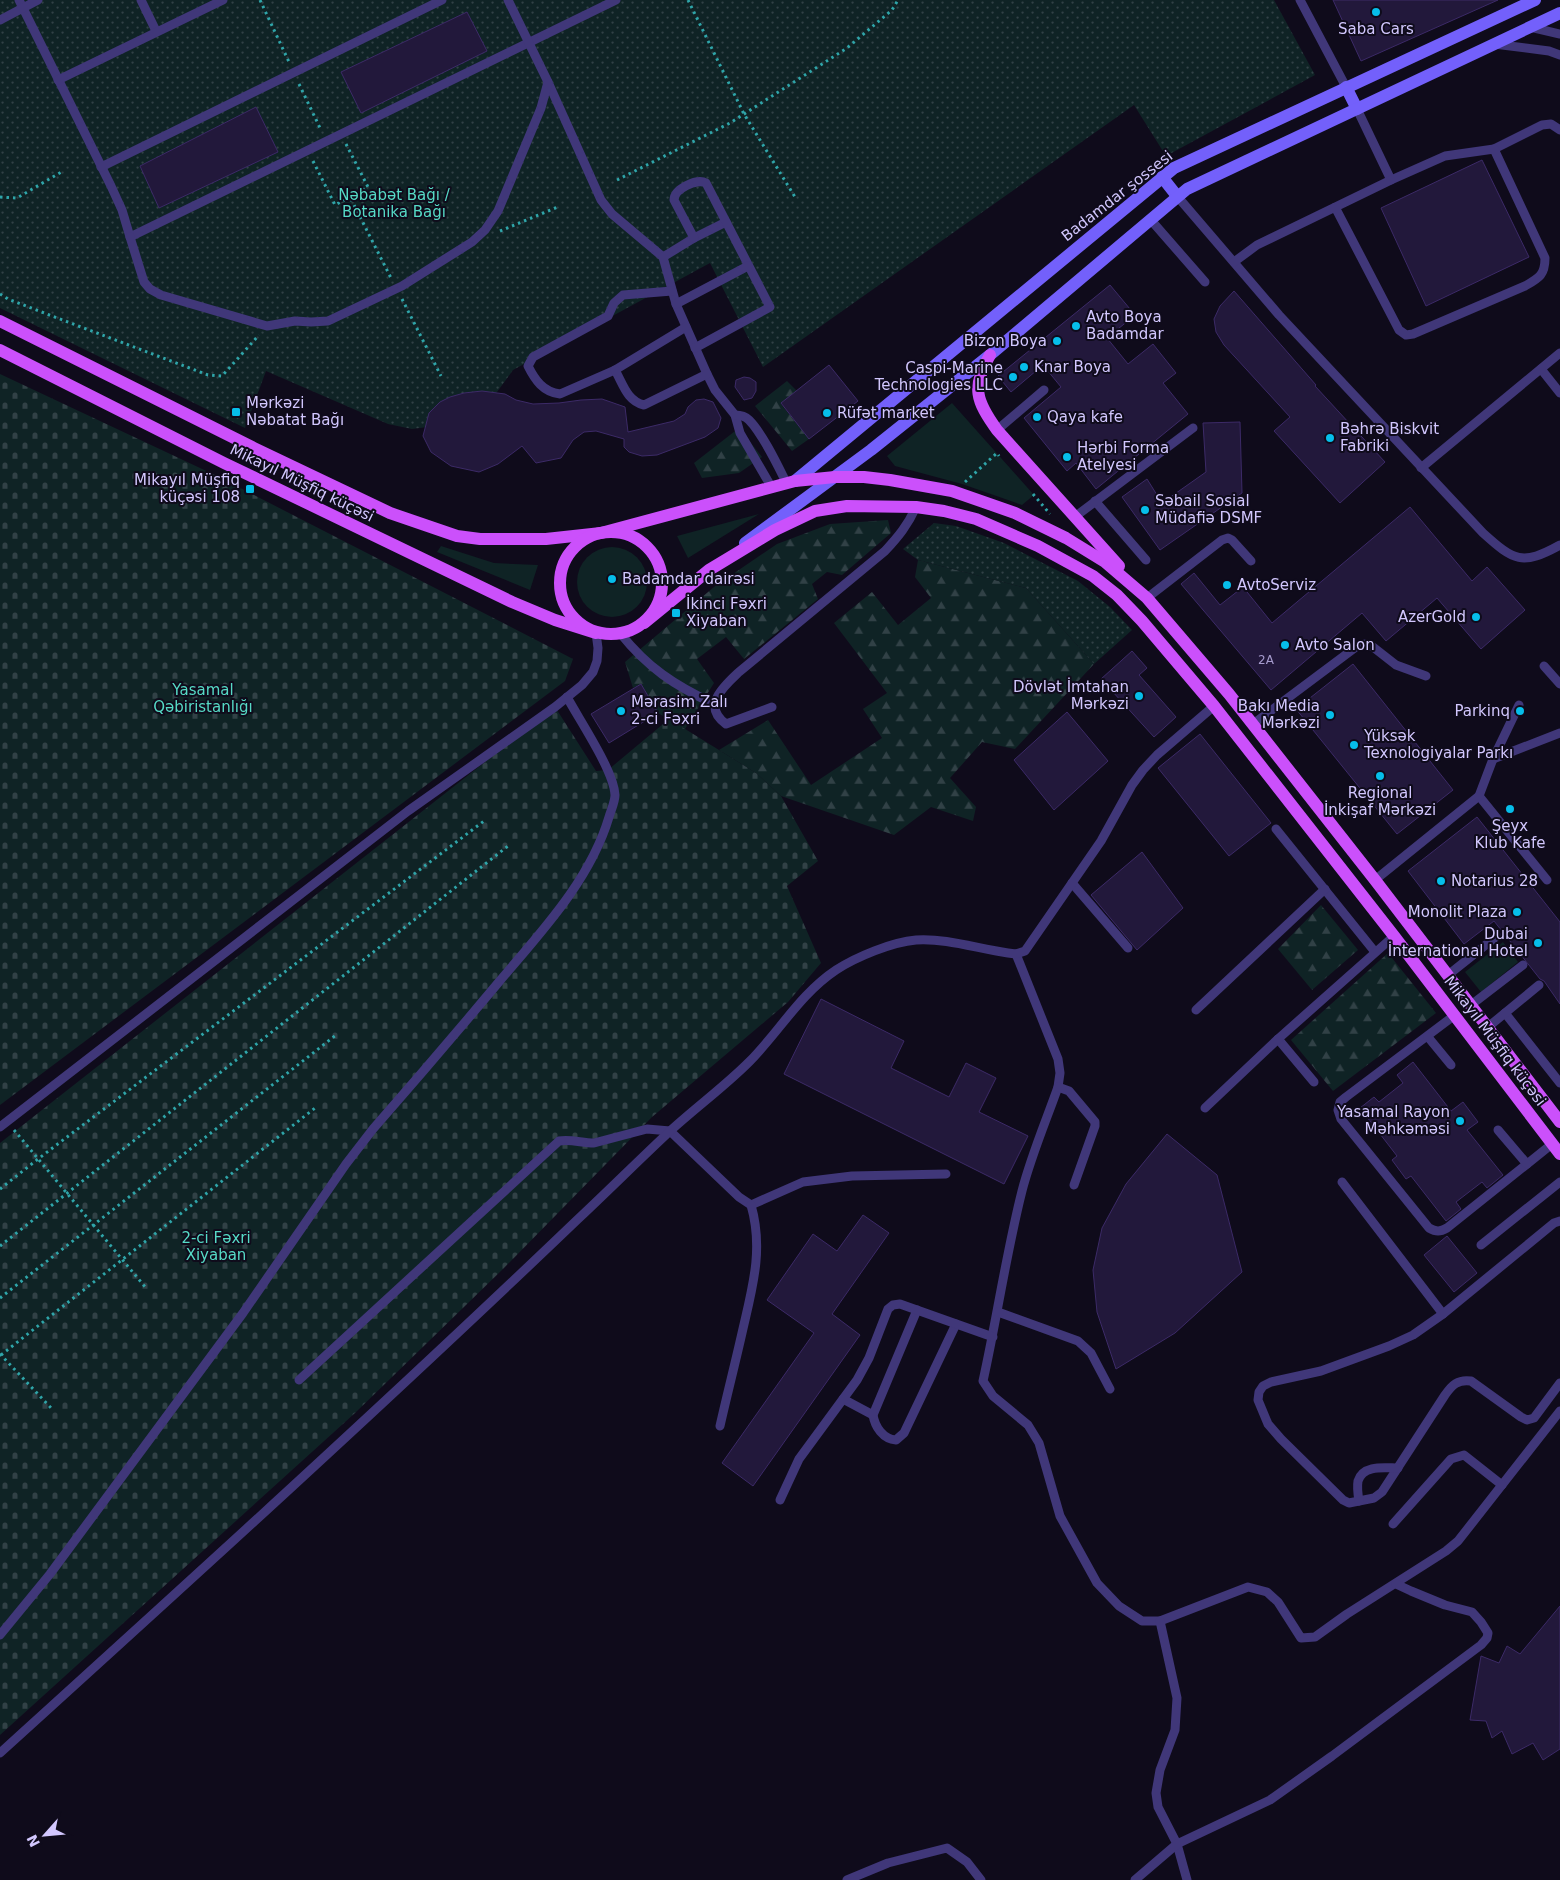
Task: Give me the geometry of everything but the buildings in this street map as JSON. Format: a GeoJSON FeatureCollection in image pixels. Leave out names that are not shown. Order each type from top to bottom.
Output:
{"type":"FeatureCollection","features":[{"type":"Feature","properties":{"kind":"main road","name":"Badamdar şossesi"},"geometry":{"type":"LineString","coordinates":[[791,482],[1162,177],[1184,163],[1531,1]]}},
{"type":"Feature","properties":{"kind":"main road"},"geometry":{"type":"LineString","coordinates":[[709,570],[835,477],[990,355],[1178,196],[1198,183],[1560,13]]}},
{"type":"Feature","properties":{"kind":"main road"},"geometry":{"type":"LineString","coordinates":[[1346,87],[1357,109]]}},
{"type":"Feature","properties":{"kind":"main road"},"geometry":{"type":"LineString","coordinates":[[1162,177],[1178,196]]}},
{"type":"Feature","properties":{"kind":"main road","name":"Mikayıl Müşfiq küçəsi"},"geometry":{"type":"LineString","coordinates":[[0,321],[262,452],[390,513],[456,536],[510,540],[546,539],[600,533],[791,482],[835,477],[864,477],[924,485],[952,491],[1015,513],[1089,551],[1105,562],[1147,598],[1253,724],[1376,880],[1560,1122]]}},
{"type":"Feature","properties":{"kind":"main road","name":"Mikayıl Müşfiq küçəsi"},"geometry":{"type":"LineString","coordinates":[[0,350],[224,463],[512,602],[555,620],[596,633]]}},
{"type":"Feature","properties":{"kind":"main road"},"geometry":{"type":"LineString","coordinates":[[990,355],[980,374],[977,392],[984,412],[997,430],[1076,516],[1147,598]]}},
{"type":"Feature","properties":{"kind":"main road","name":"Mikayıl Müşfiq küçəsi"},"geometry":{"type":"LineString","coordinates":[[644,623],[709,570],[775,530],[815,511],[847,506],[916,507],[944,511],[976,519],[1038,546],[1093,576],[1116,595],[1142,622],[1214,706],[1394,936],[1560,1154]]}},
{"type":"Feature","properties":{"kind":"main road"},"geometry":{"type":"LineString","coordinates":[[617,532],[634,537],[648,547],[657,561],[662,577],[661,594],[655,610],[644,623],[630,632],[613,635],[596,633],[581,625],[569,613],[561,598],[560,581],[563,564],[572,550],[585,539],[600,533],[617,532]]}},
{"type":"Feature","properties":{"kind":"lane"},"geometry":{"type":"LineString","coordinates":[[0,20],[21,4],[38,0]]}},
{"type":"Feature","properties":{"kind":"lane"},"geometry":{"type":"LineString","coordinates":[[141,0],[156,31]]}},
{"type":"Feature","properties":{"kind":"lane"},"geometry":{"type":"LineString","coordinates":[[58,80],[223,0]]}},
{"type":"Feature","properties":{"kind":"lane"},"geometry":{"type":"LineString","coordinates":[[101,167],[442,0]]}},
{"type":"Feature","properties":{"kind":"lane"},"geometry":{"type":"LineString","coordinates":[[508,0],[548,82],[601,200],[612,214],[663,257],[676,304],[707,374],[715,390],[735,414],[740,433],[772,488]]}},
{"type":"Feature","properties":{"kind":"lane"},"geometry":{"type":"LineString","coordinates":[[130,237],[616,0]]}},
{"type":"Feature","properties":{"kind":"lane"},"geometry":{"type":"LineString","coordinates":[[1300,0],[1346,87]]}},
{"type":"Feature","properties":{"kind":"lane"},"geometry":{"type":"LineString","coordinates":[[21,4],[122,210],[144,282],[150,289],[161,295],[267,326],[295,321],[328,321],[397,288],[472,242],[485,230],[498,211],[541,108],[548,82]]}},
{"type":"Feature","properties":{"kind":"lane"},"geometry":{"type":"LineString","coordinates":[[1529,27],[1560,34]]}},
{"type":"Feature","properties":{"kind":"lane"},"geometry":{"type":"LineString","coordinates":[[1493,44],[1560,54]]}},
{"type":"Feature","properties":{"kind":"lane"},"geometry":{"type":"LineString","coordinates":[[1357,109],[1391,180]]}},
{"type":"Feature","properties":{"kind":"lane"},"geometry":{"type":"LineString","coordinates":[[1234,262],[1257,245],[1391,180],[1446,156],[1494,149],[1542,125],[1551,124],[1560,130]]}},
{"type":"Feature","properties":{"kind":"lane"},"geometry":{"type":"LineString","coordinates":[[1336,207],[1399,330],[1406,335],[1413,334],[1525,286],[1538,278],[1545,269],[1545,258],[1494,149]]}},
{"type":"Feature","properties":{"kind":"lane"},"geometry":{"type":"LineString","coordinates":[[694,238],[674,200],[674,196],[677,192],[697,181],[706,183],[770,307],[695,348]]}},
{"type":"Feature","properties":{"kind":"lane"},"geometry":{"type":"LineString","coordinates":[[1178,196],[1279,315],[1483,533],[1502,550],[1515,557],[1529,559],[1545,554],[1560,545]]}},
{"type":"Feature","properties":{"kind":"lane"},"geometry":{"type":"LineString","coordinates":[[1150,220],[1204,282]]}},
{"type":"Feature","properties":{"kind":"lane"},"geometry":{"type":"LineString","coordinates":[[663,257],[694,238],[726,222]]}},
{"type":"Feature","properties":{"kind":"lane"},"geometry":{"type":"LineString","coordinates":[[676,304],[748,266]]}},
{"type":"Feature","properties":{"kind":"lane"},"geometry":{"type":"LineString","coordinates":[[672,291],[622,295],[614,303],[608,316],[533,357],[528,366],[538,383],[545,389],[560,394],[615,370],[686,327]]}},
{"type":"Feature","properties":{"kind":"lane"},"geometry":{"type":"LineString","coordinates":[[1421,468],[1560,353]]}},
{"type":"Feature","properties":{"kind":"lane"},"geometry":{"type":"LineString","coordinates":[[1541,369],[1560,393]]}},
{"type":"Feature","properties":{"kind":"lane"},"geometry":{"type":"LineString","coordinates":[[615,370],[626,392],[638,404],[644,405],[707,374]]}},
{"type":"Feature","properties":{"kind":"lane"},"geometry":{"type":"LineString","coordinates":[[997,430],[1044,390]]}},
{"type":"Feature","properties":{"kind":"lane"},"geometry":{"type":"LineString","coordinates":[[735,414],[744,416],[750,421],[791,482]]}},
{"type":"Feature","properties":{"kind":"lane"},"geometry":{"type":"LineString","coordinates":[[1076,516],[1194,428]]}},
{"type":"Feature","properties":{"kind":"lane"},"geometry":{"type":"LineString","coordinates":[[1095,501],[1146,560]]}},
{"type":"Feature","properties":{"kind":"lane"},"geometry":{"type":"LineString","coordinates":[[772,707],[726,724],[720,720],[714,704],[717,695],[732,678],[885,551],[902,533],[916,507]]}},
{"type":"Feature","properties":{"kind":"lane"},"geometry":{"type":"LineString","coordinates":[[1147,598],[1222,540],[1228,538],[1232,540],[1251,561]]}},
{"type":"Feature","properties":{"kind":"lane"},"geometry":{"type":"LineString","coordinates":[[3,1124],[408,811],[567,698],[593,672],[597,661],[596,633]]}},
{"type":"Feature","properties":{"kind":"lane"},"geometry":{"type":"LineString","coordinates":[[620,633],[634,651],[655,670],[681,689],[714,704]]}},
{"type":"Feature","properties":{"kind":"lane"},"geometry":{"type":"LineString","coordinates":[[1253,724],[1356,647],[1365,644],[1373,647],[1396,665],[1426,676]]}},
{"type":"Feature","properties":{"kind":"lane"},"geometry":{"type":"LineString","coordinates":[[1544,666],[1560,684]]}},
{"type":"Feature","properties":{"kind":"lane"},"geometry":{"type":"LineString","coordinates":[[0,1635],[50,1574],[243,1313],[346,1164],[373,1129],[548,924],[576,885],[595,852],[607,824],[615,798],[614,784],[608,770],[567,698]]}},
{"type":"Feature","properties":{"kind":"lane"},"geometry":{"type":"LineString","coordinates":[[0,1753],[358,1426],[670,1131],[746,1065],[769,1042],[795,1007],[815,986],[845,965],[888,946],[914,940],[932,940],[1016,954],[1024,951],[1101,841],[1132,785],[1157,755],[1214,706]]}},
{"type":"Feature","properties":{"kind":"lane"},"geometry":{"type":"LineString","coordinates":[[1376,880],[1479,796],[1493,759],[1519,706]]}},
{"type":"Feature","properties":{"kind":"lane"},"geometry":{"type":"LineString","coordinates":[[1493,759],[1560,734]]}},
{"type":"Feature","properties":{"kind":"lane"},"geometry":{"type":"LineString","coordinates":[[1479,796],[1547,880]]}},
{"type":"Feature","properties":{"kind":"lane"},"geometry":{"type":"LineString","coordinates":[[1276,828],[1375,952]]}},
{"type":"Feature","properties":{"kind":"lane"},"geometry":{"type":"LineString","coordinates":[[1072,883],[1128,948]]}},
{"type":"Feature","properties":{"kind":"lane"},"geometry":{"type":"LineString","coordinates":[[1196,1010],[1325,889]]}},
{"type":"Feature","properties":{"kind":"lane"},"geometry":{"type":"LineString","coordinates":[[1205,1108],[1278,1039],[1394,936]]}},
{"type":"Feature","properties":{"kind":"lane"},"geometry":{"type":"LineString","coordinates":[[1448,975],[1497,936]]}},
{"type":"Feature","properties":{"kind":"lane"},"geometry":{"type":"LineString","coordinates":[[1016,954],[1058,1059],[1060,1073],[1058,1087],[1023,1190],[1001,1286],[998,1312],[983,1381],[993,1396],[1028,1426],[1039,1444],[1060,1516],[1097,1583],[1119,1606],[1142,1621],[1160,1621],[1248,1587],[1266,1592],[1278,1602],[1301,1638],[1315,1637],[1347,1614],[1446,1551],[1458,1540],[1560,1411]]}},
{"type":"Feature","properties":{"kind":"lane"},"geometry":{"type":"LineString","coordinates":[[1471,1005],[1523,965]]}},
{"type":"Feature","properties":{"kind":"lane"},"geometry":{"type":"LineString","coordinates":[[1488,1027],[1540,985]]}},
{"type":"Feature","properties":{"kind":"lane"},"geometry":{"type":"LineString","coordinates":[[1505,1013],[1560,1082]]}},
{"type":"Feature","properties":{"kind":"lane"},"geometry":{"type":"LineString","coordinates":[[1455,1015],[1340,1102],[1338,1110],[1341,1119],[1429,1228],[1435,1231],[1442,1231],[1447,1228],[1552,1144]]}},
{"type":"Feature","properties":{"kind":"lane"},"geometry":{"type":"LineString","coordinates":[[1428,1037],[1451,1065]]}},
{"type":"Feature","properties":{"kind":"lane"},"geometry":{"type":"LineString","coordinates":[[1278,1039],[1314,1082]]}},
{"type":"Feature","properties":{"kind":"lane"},"geometry":{"type":"LineString","coordinates":[[1058,1087],[1068,1091],[1095,1122],[1074,1185]]}},
{"type":"Feature","properties":{"kind":"lane"},"geometry":{"type":"LineString","coordinates":[[298,1380],[559,1141],[568,1140],[585,1143],[647,1129],[670,1131],[738,1197],[751,1205],[756,1227],[756,1269],[720,1426]]}},
{"type":"Feature","properties":{"kind":"lane"},"geometry":{"type":"LineString","coordinates":[[1498,1130],[1527,1164]]}},
{"type":"Feature","properties":{"kind":"lane"},"geometry":{"type":"LineString","coordinates":[[751,1205],[803,1182],[852,1176],[946,1174]]}},
{"type":"Feature","properties":{"kind":"lane"},"geometry":{"type":"LineString","coordinates":[[1342,1182],[1442,1314]]}},
{"type":"Feature","properties":{"kind":"lane"},"geometry":{"type":"LineString","coordinates":[[1481,1245],[1560,1182]]}},
{"type":"Feature","properties":{"kind":"lane"},"geometry":{"type":"LineString","coordinates":[[1560,1221],[1554,1223],[1442,1314],[1413,1335],[1321,1371],[1271,1382],[1263,1386],[1259,1392],[1258,1400],[1268,1424],[1281,1439],[1343,1500],[1349,1503],[1374,1498],[1382,1492],[1453,1384],[1464,1380],[1471,1381],[1528,1420],[1534,1418],[1560,1383]]}},
{"type":"Feature","properties":{"kind":"lane"},"geometry":{"type":"LineString","coordinates":[[780,1500],[798,1459],[857,1380],[888,1309],[893,1305],[900,1304],[993,1337]]}},
{"type":"Feature","properties":{"kind":"lane"},"geometry":{"type":"LineString","coordinates":[[917,1310],[873,1415],[877,1427],[886,1438],[896,1440],[901,1437],[956,1324]]}},
{"type":"Feature","properties":{"kind":"lane"},"geometry":{"type":"LineString","coordinates":[[998,1312],[1078,1341],[1091,1353],[1110,1389]]}},
{"type":"Feature","properties":{"kind":"lane"},"geometry":{"type":"LineString","coordinates":[[843,1399],[873,1415]]}},
{"type":"Feature","properties":{"kind":"lane"},"geometry":{"type":"LineString","coordinates":[[1393,1524],[1451,1459],[1458,1456],[1464,1455],[1502,1485]]}},
{"type":"Feature","properties":{"kind":"lane"},"geometry":{"type":"LineString","coordinates":[[1358,1501],[1358,1481],[1361,1475],[1374,1468],[1398,1468]]}},
{"type":"Feature","properties":{"kind":"lane"},"geometry":{"type":"LineString","coordinates":[[1135,1880],[1177,1844],[1270,1800],[1481,1645],[1487,1638],[1488,1633],[1472,1612],[1445,1605],[1396,1584]]}},
{"type":"Feature","properties":{"kind":"lane"},"geometry":{"type":"LineString","coordinates":[[1160,1621],[1177,1698],[1175,1730],[1160,1770],[1156,1793],[1158,1807],[1177,1844],[1187,1880]]}},
{"type":"Feature","properties":{"kind":"lane"},"geometry":{"type":"LineString","coordinates":[[847,1880],[888,1863],[947,1848],[967,1862],[981,1880]]}},
{"type":"Feature","properties":{"kind":"path"},"geometry":{"type":"LineString","coordinates":[[688,0],[744,114],[795,197]]}},
{"type":"Feature","properties":{"kind":"path"},"geometry":{"type":"LineString","coordinates":[[617,180],[730,123],[847,48],[892,10],[898,0]]}},
{"type":"Feature","properties":{"kind":"path"},"geometry":{"type":"LineString","coordinates":[[308,151],[335,205],[368,187],[341,135]]}},
{"type":"Feature","properties":{"kind":"path"},"geometry":{"type":"LineString","coordinates":[[0,197],[17,198],[63,172]]}},
{"type":"Feature","properties":{"kind":"path"},"geometry":{"type":"LineString","coordinates":[[350,197],[441,376]]}},
{"type":"Feature","properties":{"kind":"path"},"geometry":{"type":"LineString","coordinates":[[498,231],[560,206]]}},
{"type":"Feature","properties":{"kind":"path"},"geometry":{"type":"LineString","coordinates":[[0,294],[8,299],[208,375],[222,376],[267,326]]}},
{"type":"Feature","properties":{"kind":"path"},"geometry":{"type":"LineString","coordinates":[[962,484],[997,454],[1003,460]]}},
{"type":"Feature","properties":{"kind":"path"},"geometry":{"type":"LineString","coordinates":[[1028,488],[1052,516]]}},
{"type":"Feature","properties":{"kind":"path"},"geometry":{"type":"LineString","coordinates":[[0,1190],[38,1159],[484,820]]}},
{"type":"Feature","properties":{"kind":"path"},"geometry":{"type":"LineString","coordinates":[[0,1246],[66,1192],[508,846]]}},
{"type":"Feature","properties":{"kind":"path"},"geometry":{"type":"LineString","coordinates":[[0,1298],[336,1035]]}},
{"type":"Feature","properties":{"kind":"path"},"geometry":{"type":"LineString","coordinates":[[53,1410],[0,1354],[315,1108]]}},
{"type":"Feature","properties":{"kind":"path"},"geometry":{"type":"LineString","coordinates":[[3,1124],[38,1159],[146,1288]]}},
{"type":"Feature","properties":{"kind":"green space","name":"Nəbabət Bağı / Botanika Bağı"},"geometry":{"type":"Polygon","coordinates":[[[0,0],[1274,0],[1315,75],[1166,156],[1134,105],[763,367],[710,263],[513,370],[497,392],[472,411],[443,425],[412,429],[388,424],[266,371],[245,428],[0,308],[0,0]]]}},
{"type":"Feature","properties":{"kind":"green space","name":"Yasamal Qəbiristanlığı"},"geometry":{"type":"Polygon","coordinates":[[[0,374],[217,476],[573,659],[565,681],[0,1105],[0,374]]]}},
{"type":"Feature","properties":{"kind":"green space"},"geometry":{"type":"Polygon","coordinates":[[[787,381],[797,391],[781,404],[809,439],[792,451],[755,406],[787,381]]]}},
{"type":"Feature","properties":{"kind":"green space"},"geometry":{"type":"Polygon","coordinates":[[[952,403],[1034,495],[1022,505],[962,484],[895,466],[887,456],[952,403]]]}},
{"type":"Feature","properties":{"kind":"green space"},"geometry":{"type":"Polygon","coordinates":[[[739,428],[762,457],[739,473],[702,478],[694,463],[739,428]]]}},
{"type":"Feature","properties":{"kind":"green space"},"geometry":{"type":"Polygon","coordinates":[[[759,514],[688,558],[677,536],[759,514]]]}},
{"type":"Feature","properties":{"kind":"green space"},"geometry":{"type":"Polygon","coordinates":[[[888,520],[891,533],[842,575],[827,572],[812,584],[818,599],[744,659],[726,637],[697,659],[714,683],[685,729],[658,713],[641,684],[633,688],[625,662],[714,587],[777,544],[830,524],[888,520]]]}},
{"type":"Feature","properties":{"kind":"green space"},"geometry":{"type":"Polygon","coordinates":[[[934,523],[956,526],[1004,543],[1078,581],[1110,607],[1132,630],[1094,664],[1026,588],[918,560],[903,549],[934,523]]]}},
{"type":"Feature","properties":{"kind":"green space"},"geometry":{"type":"Polygon","coordinates":[[[441,546],[494,563],[538,565],[530,590],[437,552],[441,546]]]}},
{"type":"Feature","properties":{"kind":"green space","name":"Badamdar dairəsi"},"geometry":{"type":"Polygon","coordinates":[[[612,547],[625,550],[637,557],[644,569],[647,582],[644,595],[637,607],[625,614],[612,617],[599,614],[587,607],[580,595],[577,582],[580,569],[587,557],[599,550],[612,547]]]}},
{"type":"Feature","properties":{"kind":"green space"},"geometry":{"type":"Polygon","coordinates":[[[918,560],[1026,588],[1094,664],[1015,749],[982,742],[950,778],[976,807],[973,821],[931,807],[894,835],[781,796],[756,773],[719,750],[768,720],[811,785],[882,738],[863,709],[887,693],[834,623],[872,592],[898,625],[931,598],[915,577],[918,560]]]}},
{"type":"Feature","properties":{"kind":"green space","name":"2-ci Fəxri Xiyaban"},"geometry":{"type":"Polygon","coordinates":[[[555,707],[596,771],[608,770],[669,719],[756,773],[781,796],[818,861],[787,886],[821,963],[788,1002],[652,1117],[503,1269],[355,1413],[0,1735],[0,1143],[555,707]]]}},
{"type":"Feature","properties":{"kind":"green space"},"geometry":{"type":"Polygon","coordinates":[[[1321,905],[1358,950],[1312,990],[1278,949],[1321,905]]]}},
{"type":"Feature","properties":{"kind":"green space"},"geometry":{"type":"Polygon","coordinates":[[[1503,942],[1518,962],[1481,992],[1465,972],[1503,942]]]}},
{"type":"Feature","properties":{"kind":"green space"},"geometry":{"type":"Polygon","coordinates":[[[1388,953],[1436,1013],[1333,1091],[1291,1040],[1388,953]]]}},
{"type":"Feature","properties":{"kind":"place","name":"Saba Cars"},"geometry":{"type":"Point","coordinates":[1376,12]}},
{"type":"Feature","properties":{"kind":"place","name":"Avto Boya Badamdar"},"geometry":{"type":"Point","coordinates":[1076,326]}},
{"type":"Feature","properties":{"kind":"place","name":"Bizon Boya"},"geometry":{"type":"Point","coordinates":[1057,341]}},
{"type":"Feature","properties":{"kind":"place","name":"Knar Boya"},"geometry":{"type":"Point","coordinates":[1024,367]}},
{"type":"Feature","properties":{"kind":"place","name":"Caspi-Marine Technologies LLC"},"geometry":{"type":"Point","coordinates":[1013,377]}},
{"type":"Feature","properties":{"kind":"place","name":"Mərkəzi Nəbatat Bağı"},"geometry":{"type":"Point","coordinates":[236,412]}},
{"type":"Feature","properties":{"kind":"place","name":"Rüfət market"},"geometry":{"type":"Point","coordinates":[827,413]}},
{"type":"Feature","properties":{"kind":"place","name":"Qaya kafe"},"geometry":{"type":"Point","coordinates":[1037,417]}},
{"type":"Feature","properties":{"kind":"place","name":"Bəhrə Biskvit Fabriki"},"geometry":{"type":"Point","coordinates":[1330,438]}},
{"type":"Feature","properties":{"kind":"place","name":"Hərbi Forma Atelyesi"},"geometry":{"type":"Point","coordinates":[1067,457]}},
{"type":"Feature","properties":{"kind":"place","name":"Mikayıl Müşfiq küçəsi 108"},"geometry":{"type":"Point","coordinates":[250,489]}},
{"type":"Feature","properties":{"kind":"place","name":"Səbail Sosial Müdafiə DSMF"},"geometry":{"type":"Point","coordinates":[1145,510]}},
{"type":"Feature","properties":{"kind":"place","name":"Badamdar dairəsi"},"geometry":{"type":"Point","coordinates":[612,579]}},
{"type":"Feature","properties":{"kind":"place","name":"AvtoServiz"},"geometry":{"type":"Point","coordinates":[1227,585]}},
{"type":"Feature","properties":{"kind":"place","name":"İkinci Fəxri Xiyaban"},"geometry":{"type":"Point","coordinates":[676,613]}},
{"type":"Feature","properties":{"kind":"place","name":"AzerGold"},"geometry":{"type":"Point","coordinates":[1476,617]}},
{"type":"Feature","properties":{"kind":"place","name":"Avto Salon"},"geometry":{"type":"Point","coordinates":[1285,645]}},
{"type":"Feature","properties":{"kind":"place","name":"Dövlət İmtahan Mərkəzi"},"geometry":{"type":"Point","coordinates":[1139,696]}},
{"type":"Feature","properties":{"kind":"place","name":"Mərasim Zalı 2-ci Fəxri"},"geometry":{"type":"Point","coordinates":[621,711]}},
{"type":"Feature","properties":{"kind":"place","name":"Parkinq"},"geometry":{"type":"Point","coordinates":[1520,711]}},
{"type":"Feature","properties":{"kind":"place","name":"Bakı Media Mərkəzi"},"geometry":{"type":"Point","coordinates":[1330,715]}},
{"type":"Feature","properties":{"kind":"place","name":"Yüksək Texnologiyalar Parkı"},"geometry":{"type":"Point","coordinates":[1354,745]}},
{"type":"Feature","properties":{"kind":"place","name":"Regional İnkişaf Mərkəzi"},"geometry":{"type":"Point","coordinates":[1380,776]}},
{"type":"Feature","properties":{"kind":"place","name":"Şeyx Klub Kafe"},"geometry":{"type":"Point","coordinates":[1510,809]}},
{"type":"Feature","properties":{"kind":"place","name":"Notarius 28"},"geometry":{"type":"Point","coordinates":[1441,881]}},
{"type":"Feature","properties":{"kind":"place","name":"Monolit Plaza"},"geometry":{"type":"Point","coordinates":[1517,912]}},
{"type":"Feature","properties":{"kind":"place","name":"Dubai İnternational Hotel"},"geometry":{"type":"Point","coordinates":[1538,943]}},
{"type":"Feature","properties":{"kind":"place","name":"Yasamal Rayon Məhkəməsi"},"geometry":{"type":"Point","coordinates":[1460,1121]}}]}
